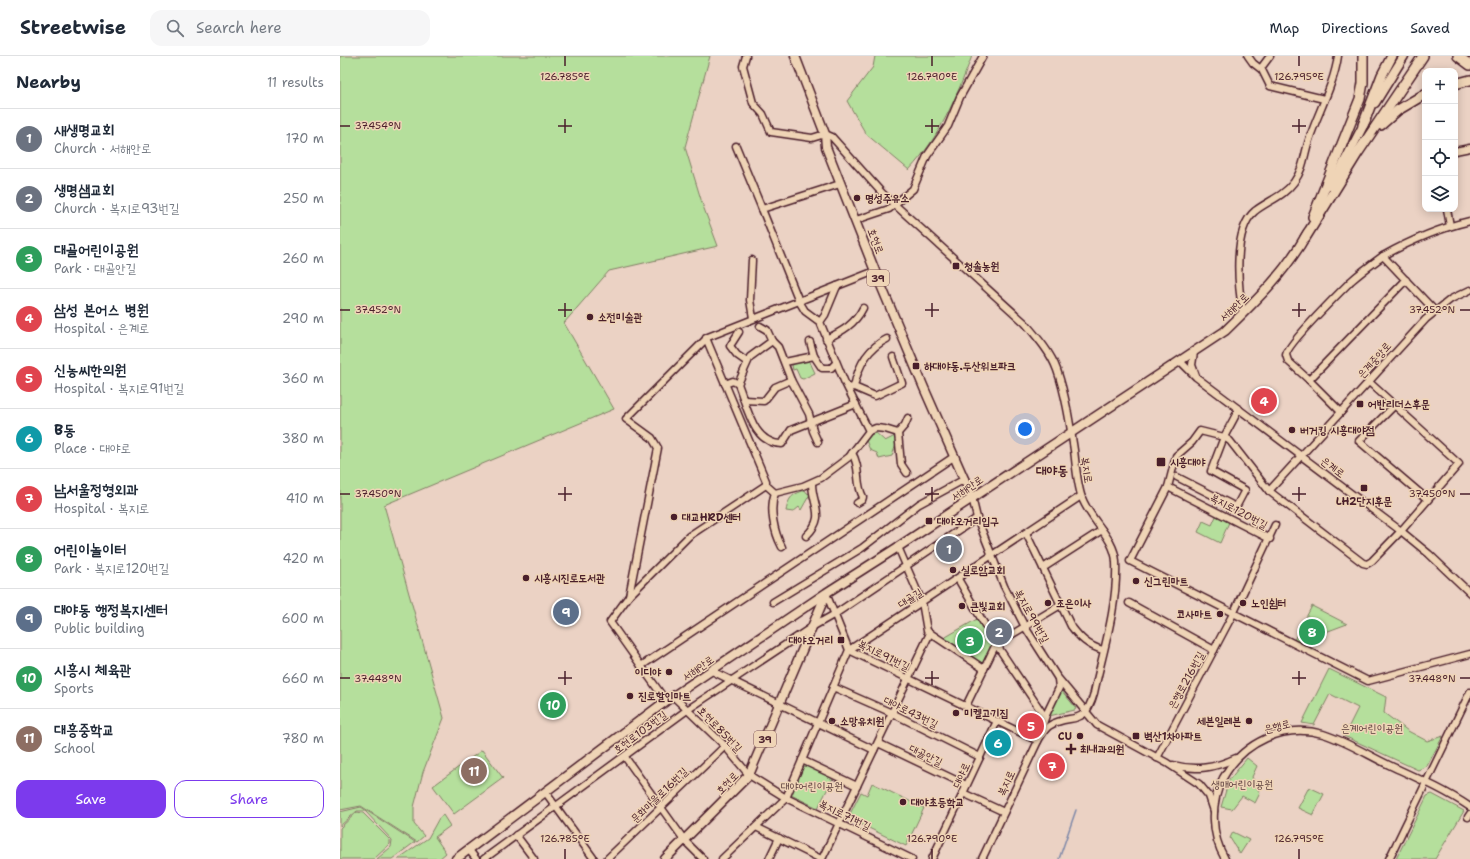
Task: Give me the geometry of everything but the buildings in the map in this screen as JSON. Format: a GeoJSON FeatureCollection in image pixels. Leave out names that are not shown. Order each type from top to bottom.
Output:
{"type":"FeatureCollection","features":[{"type":"Feature","properties":{"kind":"highway"},"geometry":{"type":"LineString","coordinates":[[1304,238],[1360,99],[1363,84],[1363,56]]}},
{"type":"Feature","properties":{"kind":"highway"},"geometry":{"type":"LineString","coordinates":[[1363,125],[1382,75],[1392,56]]}},
{"type":"Feature","properties":{"kind":"highway"},"geometry":{"type":"LineString","coordinates":[[1304,238],[1357,154],[1423,56]]}},
{"type":"Feature","properties":{"kind":"highway"},"geometry":{"type":"LineString","coordinates":[[1458,56],[1470,65]]}},
{"type":"Feature","properties":{"kind":"highway"},"geometry":{"type":"LineString","coordinates":[[1458,83],[1470,80]]}},
{"type":"Feature","properties":{"kind":"highway"},"geometry":{"type":"LineString","coordinates":[[1357,154],[1384,122],[1409,103],[1422,96]]}},
{"type":"Feature","properties":{"kind":"main road","name":"호현로"},"geometry":{"type":"LineString","coordinates":[[794,56],[825,134],[826,147],[840,184],[924,388],[972,497]]}},
{"type":"Feature","properties":{"kind":"main road","name":"서해안로"},"geometry":{"type":"LineString","coordinates":[[456,859],[546,793],[666,701],[826,593],[898,547],[1071,431],[1180,362],[1225,331],[1268,289],[1304,238],[1381,91],[1404,56]]}},
{"type":"Feature","properties":{"kind":"main road","name":"호현로"},"geometry":{"type":"LineString","coordinates":[[665,859],[686,841],[749,775],[826,593]]}},
{"type":"Feature","properties":{"kind":"street"},"geometry":{"type":"LineString","coordinates":[[856,220],[889,210],[915,186],[927,156],[948,126],[960,97],[983,56]]}},
{"type":"Feature","properties":{"kind":"street"},"geometry":{"type":"LineString","coordinates":[[1248,56],[1253,63],[1261,68],[1272,87],[1324,99]]}},
{"type":"Feature","properties":{"kind":"street"},"geometry":{"type":"LineString","coordinates":[[1261,68],[1270,56]]}},
{"type":"Feature","properties":{"kind":"street"},"geometry":{"type":"LineString","coordinates":[[1243,314],[1238,283],[1244,225],[1256,211],[1285,192],[1295,181],[1304,164],[1309,139],[1335,70],[1338,56]]}},
{"type":"Feature","properties":{"kind":"street"},"geometry":{"type":"LineString","coordinates":[[745,57],[743,66],[752,103],[763,114],[771,132],[812,138],[825,134]]}},
{"type":"Feature","properties":{"kind":"street","name":"복지로"},"geometry":{"type":"LineString","coordinates":[[825,134],[832,137],[894,204],[1025,323],[1042,343],[1057,369],[1071,431],[1081,496],[1089,512],[1109,541],[1116,560],[1114,603],[1090,707],[1086,712],[1077,718],[1050,726],[1038,741],[982,859]]}},
{"type":"Feature","properties":{"kind":"street"},"geometry":{"type":"LineString","coordinates":[[736,146],[799,301],[805,311],[820,322],[836,363],[851,388],[856,404],[869,431]]}},
{"type":"Feature","properties":{"kind":"street"},"geometry":{"type":"LineString","coordinates":[[1458,150],[1470,148]]}},
{"type":"Feature","properties":{"kind":"street"},"geometry":{"type":"LineString","coordinates":[[762,209],[840,184]]}},
{"type":"Feature","properties":{"kind":"street"},"geometry":{"type":"LineString","coordinates":[[1448,212],[1450,226]]}},
{"type":"Feature","properties":{"kind":"street"},"geometry":{"type":"LineString","coordinates":[[1341,412],[1288,361],[1286,355],[1288,349],[1351,281],[1383,256],[1401,246],[1450,226],[1470,221]]}},
{"type":"Feature","properties":{"kind":"street"},"geometry":{"type":"LineString","coordinates":[[1383,256],[1435,311]]}},
{"type":"Feature","properties":{"kind":"street"},"geometry":{"type":"LineString","coordinates":[[752,260],[750,300],[753,318]]}},
{"type":"Feature","properties":{"kind":"street"},"geometry":{"type":"LineString","coordinates":[[629,596],[658,448],[652,438],[626,419],[706,338],[875,270]]}},
{"type":"Feature","properties":{"kind":"street"},"geometry":{"type":"LineString","coordinates":[[1309,380],[1406,280]]}},
{"type":"Feature","properties":{"kind":"street"},"geometry":{"type":"LineString","coordinates":[[820,322],[828,308],[837,286]]}},
{"type":"Feature","properties":{"kind":"street","name":"은계중앙로"},"geometry":{"type":"LineString","coordinates":[[1269,491],[1368,381],[1435,311],[1451,298],[1470,290]]}},
{"type":"Feature","properties":{"kind":"street"},"geometry":{"type":"LineString","coordinates":[[826,339],[851,325],[858,318],[862,308]]}},
{"type":"Feature","properties":{"kind":"street"},"geometry":{"type":"LineString","coordinates":[[760,326],[768,330],[772,341],[778,347],[791,380],[812,421],[813,431],[818,442]]}},
{"type":"Feature","properties":{"kind":"street"},"geometry":{"type":"LineString","coordinates":[[739,332],[730,346],[737,355],[742,357],[747,362]]}},
{"type":"Feature","properties":{"kind":"street"},"geometry":{"type":"LineString","coordinates":[[706,338],[766,481],[766,486],[775,493]]}},
{"type":"Feature","properties":{"kind":"street"},"geometry":{"type":"LineString","coordinates":[[851,388],[868,352],[887,339]]}},
{"type":"Feature","properties":{"kind":"street"},"geometry":{"type":"LineString","coordinates":[[738,384],[747,362],[762,347],[772,341]]}},
{"type":"Feature","properties":{"kind":"street"},"geometry":{"type":"LineString","coordinates":[[810,342],[814,356],[822,368],[831,368],[836,363]]}},
{"type":"Feature","properties":{"kind":"street"},"geometry":{"type":"LineString","coordinates":[[1194,352],[1192,365],[1196,377]]}},
{"type":"Feature","properties":{"kind":"street"},"geometry":{"type":"LineString","coordinates":[[785,362],[814,356]]}},
{"type":"Feature","properties":{"kind":"street"},"geometry":{"type":"LineString","coordinates":[[851,388],[875,396],[902,383],[893,357]]}},
{"type":"Feature","properties":{"kind":"street","name":"은계로"},"geometry":{"type":"LineString","coordinates":[[1180,362],[1196,377],[1401,531],[1429,554],[1470,593]]}},
{"type":"Feature","properties":{"kind":"street"},"geometry":{"type":"LineString","coordinates":[[744,400],[764,401],[775,387],[791,380]]}},
{"type":"Feature","properties":{"kind":"street"},"geometry":{"type":"LineString","coordinates":[[726,384],[733,381],[738,384],[757,430],[765,439],[775,444],[782,444],[791,430],[856,404]]}},
{"type":"Feature","properties":{"kind":"street"},"geometry":{"type":"LineString","coordinates":[[1368,381],[1395,404],[1459,464],[1427,499],[1401,531],[1372,561],[1365,563],[1269,491],[1230,441],[1224,437],[1200,431],[1192,442],[1176,456],[1168,487],[1130,561],[1234,612],[1368,681],[1470,654]]}},
{"type":"Feature","properties":{"kind":"street"},"geometry":{"type":"LineString","coordinates":[[1395,404],[1359,441],[1427,499]]}},
{"type":"Feature","properties":{"kind":"street"},"geometry":{"type":"LineString","coordinates":[[1177,476],[1236,507],[1245,490],[1210,471],[1224,437],[1239,409]]}},
{"type":"Feature","properties":{"kind":"street"},"geometry":{"type":"LineString","coordinates":[[907,473],[901,464],[898,433],[905,425],[908,418]]}},
{"type":"Feature","properties":{"kind":"street"},"geometry":{"type":"LineString","coordinates":[[775,493],[812,483],[852,453],[869,431],[876,428],[898,433]]}},
{"type":"Feature","properties":{"kind":"street"},"geometry":{"type":"LineString","coordinates":[[852,453],[857,460],[859,488],[863,497],[862,500],[857,503]]}},
{"type":"Feature","properties":{"kind":"street"},"geometry":{"type":"LineString","coordinates":[[641,666],[955,456]]}},
{"type":"Feature","properties":{"kind":"street"},"geometry":{"type":"LineString","coordinates":[[773,602],[862,548],[919,504],[965,479]]}},
{"type":"Feature","properties":{"kind":"street"},"geometry":{"type":"LineString","coordinates":[[806,536],[816,524],[818,513],[812,495],[812,483]]}},
{"type":"Feature","properties":{"kind":"street"},"geometry":{"type":"LineString","coordinates":[[666,701],[610,622],[629,596],[690,536],[766,486]]}},
{"type":"Feature","properties":{"kind":"street","name":"복지로120번길"},"geometry":{"type":"LineString","coordinates":[[1168,487],[1270,539],[1234,612]]}},
{"type":"Feature","properties":{"kind":"street"},"geometry":{"type":"LineString","coordinates":[[775,493],[772,500],[774,521],[782,547]]}},
{"type":"Feature","properties":{"kind":"street","name":"대골길"},"geometry":{"type":"LineString","coordinates":[[849,650],[1081,496]]}},
{"type":"Feature","properties":{"kind":"street","name":"복지로99번길"},"geometry":{"type":"LineString","coordinates":[[972,497],[977,518],[992,555],[1025,627],[1057,677],[1086,712]]}},
{"type":"Feature","properties":{"kind":"street","name":"호현로103번길"},"geometry":{"type":"LineString","coordinates":[[484,859],[730,680],[812,627],[835,614],[977,518]]}},
{"type":"Feature","properties":{"kind":"street"},"geometry":{"type":"LineString","coordinates":[[1270,539],[1275,525]]}},
{"type":"Feature","properties":{"kind":"street"},"geometry":{"type":"LineString","coordinates":[[1043,568],[1102,530]]}},
{"type":"Feature","properties":{"kind":"street"},"geometry":{"type":"LineString","coordinates":[[1026,533],[1071,626],[1082,639],[1094,647],[1103,650]]}},
{"type":"Feature","properties":{"kind":"street"},"geometry":{"type":"LineString","coordinates":[[898,547],[922,602],[928,631],[984,669]]}},
{"type":"Feature","properties":{"kind":"street"},"geometry":{"type":"LineString","coordinates":[[958,579],[996,644],[1045,717]]}},
{"type":"Feature","properties":{"kind":"street","name":"복지로91번길"},"geometry":{"type":"LineString","coordinates":[[826,593],[849,650],[1038,741]]}},
{"type":"Feature","properties":{"kind":"street"},"geometry":{"type":"LineString","coordinates":[[1129,604],[1214,650]]}},
{"type":"Feature","properties":{"kind":"street"},"geometry":{"type":"LineString","coordinates":[[966,706],[996,644],[1060,606]]}},
{"type":"Feature","properties":{"kind":"street","name":"은행로216번길"},"geometry":{"type":"LineString","coordinates":[[1157,758],[1234,612]]}},
{"type":"Feature","properties":{"kind":"street"},"geometry":{"type":"LineString","coordinates":[[756,827],[822,859],[930,633]]}},
{"type":"Feature","properties":{"kind":"street"},"geometry":{"type":"LineString","coordinates":[[722,859],[786,798],[849,650]]}},
{"type":"Feature","properties":{"kind":"street"},"geometry":{"type":"LineString","coordinates":[[712,671],[874,750]]}},
{"type":"Feature","properties":{"kind":"street"},"geometry":{"type":"LineString","coordinates":[[1038,741],[1045,717],[1059,688],[1057,677]]}},
{"type":"Feature","properties":{"kind":"street","name":"대야로43번길"},"geometry":{"type":"LineString","coordinates":[[833,687],[980,757]]}},
{"type":"Feature","properties":{"kind":"street"},"geometry":{"type":"LineString","coordinates":[[1389,859],[1470,692]]}},
{"type":"Feature","properties":{"kind":"street","name":"호현로85번길"},"geometry":{"type":"LineString","coordinates":[[674,697],[724,746],[749,775]]}},
{"type":"Feature","properties":{"kind":"street"},"geometry":{"type":"LineString","coordinates":[[1086,712],[1097,725],[1167,763],[1202,786],[1209,796],[1214,810]]}},
{"type":"Feature","properties":{"kind":"street","name":"대야로"},"geometry":{"type":"LineString","coordinates":[[932,859],[996,721]]}},
{"type":"Feature","properties":{"kind":"street","name":"은행로"},"geometry":{"type":"LineString","coordinates":[[1225,859],[1216,837],[1214,810],[1221,782],[1230,766],[1239,756],[1255,743],[1267,737],[1285,732],[1309,732],[1335,738],[1426,782],[1470,807]]}},
{"type":"Feature","properties":{"kind":"street","name":"대골안길"},"geometry":{"type":"LineString","coordinates":[[878,743],[966,785]]}},
{"type":"Feature","properties":{"kind":"street","name":"문화마을로16번길"},"geometry":{"type":"LineString","coordinates":[[607,859],[724,746]]}},
{"type":"Feature","properties":{"kind":"street"},"geometry":{"type":"LineString","coordinates":[[1167,763],[1190,768],[1208,768],[1239,756]]}},
{"type":"Feature","properties":{"kind":"street"},"geometry":{"type":"LineString","coordinates":[[625,757],[660,807],[686,841],[703,859]]}},
{"type":"Feature","properties":{"kind":"street"},"geometry":{"type":"LineString","coordinates":[[802,760],[857,786]]}},
{"type":"Feature","properties":{"kind":"street","name":"복지로71번길"},"geometry":{"type":"LineString","coordinates":[[749,775],[786,798],[912,859]]}},
{"type":"Feature","properties":{"kind":"street"},"geometry":{"type":"LineString","coordinates":[[546,793],[594,859]]}},
{"type":"Feature","properties":{"kind":"street"},"geometry":{"type":"LineString","coordinates":[[963,793],[1004,812]]}},
{"type":"Feature","properties":{"kind":"street"},"geometry":{"type":"LineString","coordinates":[[516,836],[534,859]]}},
{"type":"Feature","properties":{"kind":"street"},"geometry":{"type":"LineString","coordinates":[[769,859],[779,838]]}},
{"type":"Feature","properties":{"kind":"street"},"geometry":{"type":"LineString","coordinates":[[469,850],[476,859]]}},
{"type":"Feature","properties":{"kind":"green space"},"geometry":{"type":"Polygon","coordinates":[[[340,56],[710,56],[685,147],[703,206],[718,246],[609,271],[564,323],[614,409],[384,505],[444,718],[423,772],[414,807],[414,824],[424,836],[417,842],[361,806],[340,810],[340,56]]]}},
{"type":"Feature","properties":{"kind":"green space"},"geometry":{"type":"Polygon","coordinates":[[[875,56],[972,56],[960,87],[938,131],[930,144],[909,170],[866,134],[847,101],[873,67],[875,56]]]}},
{"type":"Feature","properties":{"kind":"green space"},"geometry":{"type":"Polygon","coordinates":[[[809,360],[815,373],[803,379],[800,378],[796,369],[793,370],[792,365],[800,361],[809,360]]]}},
{"type":"Feature","properties":{"kind":"green space"},"geometry":{"type":"Polygon","coordinates":[[[874,431],[885,441],[895,436],[897,441],[892,456],[879,459],[877,453],[870,450],[865,438],[874,431]]]}},
{"type":"Feature","properties":{"kind":"green space"},"geometry":{"type":"Polygon","coordinates":[[[805,490],[810,494],[801,510],[799,507],[793,512],[786,511],[790,499],[797,493],[805,490]]]}},
{"type":"Feature","properties":{"kind":"green space"},"geometry":{"type":"Polygon","coordinates":[[[1217,514],[1230,520],[1220,543],[1198,532],[1203,521],[1212,525],[1217,514]]]}},
{"type":"Feature","properties":{"kind":"green space"},"geometry":{"type":"Polygon","coordinates":[[[1312,606],[1347,624],[1299,642],[1294,640],[1312,606]]]}},
{"type":"Feature","properties":{"kind":"green space"},"geometry":{"type":"Polygon","coordinates":[[[977,619],[993,644],[981,667],[944,638],[977,619]]]}},
{"type":"Feature","properties":{"kind":"green space","name":"은계어린이공원"},"geometry":{"type":"Polygon","coordinates":[[[1329,669],[1386,697],[1384,713],[1408,731],[1427,741],[1443,736],[1427,766],[1418,770],[1344,736],[1358,708],[1330,694],[1314,725],[1302,723],[1329,669]]]}},
{"type":"Feature","properties":{"kind":"green space"},"geometry":{"type":"Polygon","coordinates":[[[1061,690],[1076,708],[1075,710],[1049,716],[1061,690]]]}},
{"type":"Feature","properties":{"kind":"green space"},"geometry":{"type":"Polygon","coordinates":[[[482,750],[503,778],[454,814],[433,786],[482,750]]]}},
{"type":"Feature","properties":{"kind":"green space","name":"생매어린이공원"},"geometry":{"type":"Polygon","coordinates":[[[1247,758],[1257,766],[1252,777],[1260,793],[1255,803],[1242,796],[1232,809],[1221,807],[1229,780],[1247,758]]]}},
{"type":"Feature","properties":{"kind":"green space","name":"대야어린이공원"},"geometry":{"type":"Polygon","coordinates":[[[804,765],[833,778],[818,808],[791,795],[804,765]]]}},
{"type":"Feature","properties":{"kind":"green space"},"geometry":{"type":"Polygon","coordinates":[[[872,783],[924,808],[906,846],[848,818],[861,792],[867,795],[872,783]]]}},
{"type":"Feature","properties":{"kind":"green space"},"geometry":{"type":"Polygon","coordinates":[[[1309,787],[1324,794],[1313,815],[1298,808],[1309,787]]]}},
{"type":"Feature","properties":{"kind":"green space"},"geometry":{"type":"Polygon","coordinates":[[[1432,794],[1464,811],[1435,859],[1396,859],[1427,796],[1432,794]]]}},
{"type":"Feature","properties":{"kind":"green space"},"geometry":{"type":"Polygon","coordinates":[[[361,807],[415,842],[392,859],[377,859],[391,847],[392,840],[365,811],[357,811],[340,826],[340,812],[361,807]]]}},
{"type":"Feature","properties":{"kind":"green space"},"geometry":{"type":"Polygon","coordinates":[[[357,812],[363,813],[390,840],[390,844],[374,859],[340,859],[340,828],[357,812]]]}},
{"type":"Feature","properties":{"kind":"green space"},"geometry":{"type":"Polygon","coordinates":[[[443,815],[450,826],[435,837],[446,853],[439,859],[398,859],[428,838],[439,818],[443,815]]]}},
{"type":"Feature","properties":{"kind":"green space"},"geometry":{"type":"Polygon","coordinates":[[[1233,832],[1249,840],[1240,854],[1230,838],[1233,832]]]}},
{"type":"Feature","properties":{"kind":"waterway"},"geometry":{"type":"LineString","coordinates":[[1059,859],[1076,810]]}},
{"type":"Feature","properties":{"kind":"place","name":"명성주유소"},"geometry":{"type":"Point","coordinates":[857,198]}},
{"type":"Feature","properties":{"kind":"place","name":"청솔농원"},"geometry":{"type":"Point","coordinates":[956,266]}},
{"type":"Feature","properties":{"kind":"place","name":"소전미술관"},"geometry":{"type":"Point","coordinates":[590,317]}},
{"type":"Feature","properties":{"kind":"place","name":"하대야동.두산위브파크"},"geometry":{"type":"Point","coordinates":[916,366]}},
{"type":"Feature","properties":{"kind":"place","name":"삼성 본어스 병원"},"geometry":{"type":"Point","coordinates":[1264,401]}},
{"type":"Feature","properties":{"kind":"place","name":"어반리더스후문"},"geometry":{"type":"Point","coordinates":[1360,404]}},
{"type":"Feature","properties":{"kind":"place","name":"버거킹 시흥대야점"},"geometry":{"type":"Point","coordinates":[1292,430]}},
{"type":"Feature","properties":{"kind":"place","name":"시흥대야"},"geometry":{"type":"Point","coordinates":[1161,462]}},
{"type":"Feature","properties":{"kind":"place","name":"LH2단지후문"},"geometry":{"type":"Point","coordinates":[1364,488]}},
{"type":"Feature","properties":{"kind":"place","name":"대교HRD센터"},"geometry":{"type":"Point","coordinates":[674,517]}},
{"type":"Feature","properties":{"kind":"place","name":"대야오거리입구"},"geometry":{"type":"Point","coordinates":[929,521]}},
{"type":"Feature","properties":{"kind":"place","name":"새생명교회"},"geometry":{"type":"Point","coordinates":[949,549]}},
{"type":"Feature","properties":{"kind":"place","name":"실로암교회"},"geometry":{"type":"Point","coordinates":[953,570]}},
{"type":"Feature","properties":{"kind":"place","name":"시흥시진로도서관"},"geometry":{"type":"Point","coordinates":[526,578]}},
{"type":"Feature","properties":{"kind":"place","name":"신그린마트"},"geometry":{"type":"Point","coordinates":[1136,581]}},
{"type":"Feature","properties":{"kind":"place","name":"조은이사"},"geometry":{"type":"Point","coordinates":[1048,603]}},
{"type":"Feature","properties":{"kind":"place","name":"노인쉼터"},"geometry":{"type":"Point","coordinates":[1243,603]}},
{"type":"Feature","properties":{"kind":"place","name":"큰빛교회"},"geometry":{"type":"Point","coordinates":[962,606]}},
{"type":"Feature","properties":{"kind":"place","name":"대야동 행정복지센터"},"geometry":{"type":"Point","coordinates":[566,612]}},
{"type":"Feature","properties":{"kind":"place","name":"코사마트"},"geometry":{"type":"Point","coordinates":[1220,614]}},
{"type":"Feature","properties":{"kind":"place","name":"생명샘교회"},"geometry":{"type":"Point","coordinates":[999,632]}},
{"type":"Feature","properties":{"kind":"place","name":"어린이놀이터"},"geometry":{"type":"Point","coordinates":[1312,632]}},
{"type":"Feature","properties":{"kind":"place","name":"대야오거리"},"geometry":{"type":"Point","coordinates":[841,640]}},
{"type":"Feature","properties":{"kind":"place","name":"대골어린이공원"},"geometry":{"type":"Point","coordinates":[970,641]}},
{"type":"Feature","properties":{"kind":"place","name":"이디야"},"geometry":{"type":"Point","coordinates":[669,672]}},
{"type":"Feature","properties":{"kind":"place","name":"진로할인마트"},"geometry":{"type":"Point","coordinates":[630,696]}},
{"type":"Feature","properties":{"kind":"place","name":"시흥시 체육관"},"geometry":{"type":"Point","coordinates":[553,705]}},
{"type":"Feature","properties":{"kind":"place","name":"미켈고기집"},"geometry":{"type":"Point","coordinates":[956,713]}},
{"type":"Feature","properties":{"kind":"place","name":"소망유치원"},"geometry":{"type":"Point","coordinates":[832,721]}},
{"type":"Feature","properties":{"kind":"place","name":"세븐일레븐"},"geometry":{"type":"Point","coordinates":[1249,721]}},
{"type":"Feature","properties":{"kind":"place","name":"신농씨한의원"},"geometry":{"type":"Point","coordinates":[1031,726]}},
{"type":"Feature","properties":{"kind":"place","name":"CU"},"geometry":{"type":"Point","coordinates":[1080,736]}},
{"type":"Feature","properties":{"kind":"place","name":"벽산1차아파트"},"geometry":{"type":"Point","coordinates":[1136,736]}},
{"type":"Feature","properties":{"kind":"place","name":"B동"},"geometry":{"type":"Point","coordinates":[998,743]}},
{"type":"Feature","properties":{"kind":"place","name":"최내과의원"},"geometry":{"type":"Point","coordinates":[1071,749]}},
{"type":"Feature","properties":{"kind":"place","name":"남서울정형외과"},"geometry":{"type":"Point","coordinates":[1052,766]}},
{"type":"Feature","properties":{"kind":"place","name":"대흥중학교"},"geometry":{"type":"Point","coordinates":[474,771]}},
{"type":"Feature","properties":{"kind":"place","name":"대야초등학교"},"geometry":{"type":"Point","coordinates":[903,802]}},
{"type":"Feature","properties":{"kind":"district","name":"대야동"},"geometry":{"type":"Point","coordinates":[1052,470]}}]}
